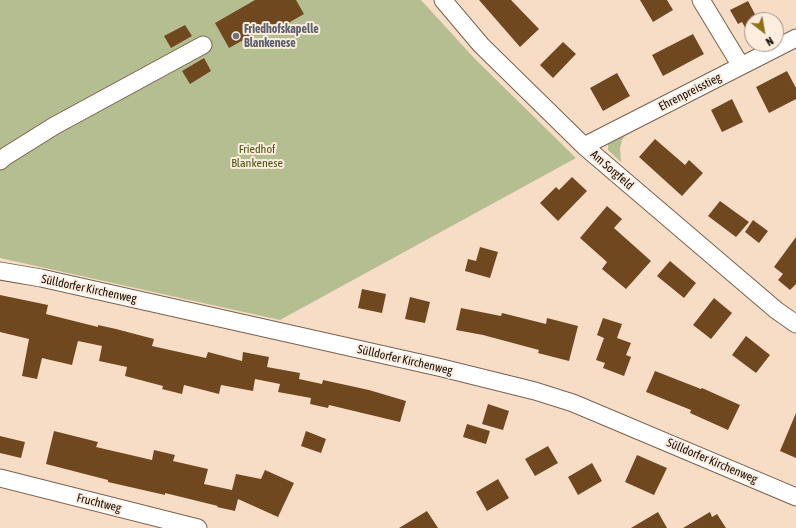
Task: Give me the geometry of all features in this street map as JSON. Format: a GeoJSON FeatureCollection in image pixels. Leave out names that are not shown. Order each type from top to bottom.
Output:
{"type":"FeatureCollection","features":[{"type":"Feature","properties":{"kind":"street","name":"Am Sorgfeld"},"geometry":{"type":"LineString","coordinates":[[443,0],[481,45],[584,146],[776,310],[796,324]]}},
{"type":"Feature","properties":{"kind":"street"},"geometry":{"type":"LineString","coordinates":[[701,0],[740,66]]}},
{"type":"Feature","properties":{"kind":"street","name":"Ehrenpreisstieg"},"geometry":{"type":"LineString","coordinates":[[584,146],[796,38]]}},
{"type":"Feature","properties":{"kind":"street"},"geometry":{"type":"LineString","coordinates":[[0,162],[6,156],[54,126],[203,45]]}},
{"type":"Feature","properties":{"kind":"street","name":"Sülldorfer Kirchenweg"},"geometry":{"type":"LineString","coordinates":[[0,271],[41,278],[535,391],[573,403],[796,497]]}},
{"type":"Feature","properties":{"kind":"street","name":"Fruchtweg"},"geometry":{"type":"LineString","coordinates":[[0,478],[198,528]]}},
{"type":"Feature","properties":{"kind":"green space","name":"Friedhof Blankenese"},"geometry":{"type":"Polygon","coordinates":[[[0,0],[421,0],[475,59],[576,158],[280,320],[0,258],[0,0]]]}},
{"type":"Feature","properties":{"kind":"green space"},"geometry":{"type":"Polygon","coordinates":[[[627,132],[622,140],[620,148],[621,162],[608,150],[608,144],[610,140],[627,132]]]}},
{"type":"Feature","properties":{"kind":"building","name":"Friedhofskapelle Blankenese"},"geometry":{"type":"Polygon","coordinates":[[[255,0],[296,0],[304,14],[276,30],[272,24],[229,48],[215,23],[255,0]]]}},
{"type":"Feature","properties":{"kind":"building"},"geometry":{"type":"Polygon","coordinates":[[[479,0],[511,0],[539,29],[520,47],[479,0]]]}},
{"type":"Feature","properties":{"kind":"building"},"geometry":{"type":"Polygon","coordinates":[[[640,0],[667,0],[673,10],[653,22],[640,0]]]}},
{"type":"Feature","properties":{"kind":"building"},"geometry":{"type":"Polygon","coordinates":[[[748,1],[754,12],[744,12],[744,26],[742,22],[738,24],[730,10],[748,1]]]}},
{"type":"Feature","properties":{"kind":"building"},"geometry":{"type":"Polygon","coordinates":[[[185,25],[192,36],[171,48],[164,36],[185,25]]]}},
{"type":"Feature","properties":{"kind":"building"},"geometry":{"type":"Polygon","coordinates":[[[693,34],[704,54],[663,76],[652,55],[693,34]]]}},
{"type":"Feature","properties":{"kind":"building"},"geometry":{"type":"Polygon","coordinates":[[[563,42],[576,54],[553,78],[540,65],[563,42]]]}},
{"type":"Feature","properties":{"kind":"building"},"geometry":{"type":"Polygon","coordinates":[[[204,58],[211,71],[190,84],[182,71],[204,58]]]}},
{"type":"Feature","properties":{"kind":"building"},"geometry":{"type":"Polygon","coordinates":[[[787,71],[796,88],[796,99],[769,113],[756,87],[787,71]]]}},
{"type":"Feature","properties":{"kind":"building"},"geometry":{"type":"Polygon","coordinates":[[[617,73],[630,96],[603,111],[590,88],[617,73]]]}},
{"type":"Feature","properties":{"kind":"building"},"geometry":{"type":"Polygon","coordinates":[[[732,99],[743,122],[722,132],[711,110],[732,99]]]}},
{"type":"Feature","properties":{"kind":"building"},"geometry":{"type":"Polygon","coordinates":[[[655,139],[685,165],[689,160],[703,173],[682,196],[639,157],[655,139]]]}},
{"type":"Feature","properties":{"kind":"building"},"geometry":{"type":"Polygon","coordinates":[[[572,177],[587,191],[558,221],[540,203],[556,187],[559,190],[572,177]]]}},
{"type":"Feature","properties":{"kind":"building"},"geometry":{"type":"Polygon","coordinates":[[[720,201],[749,222],[736,237],[708,216],[720,201]]]}},
{"type":"Feature","properties":{"kind":"building"},"geometry":{"type":"Polygon","coordinates":[[[607,206],[622,219],[614,228],[651,261],[626,289],[602,269],[607,262],[580,238],[607,206]]]}},
{"type":"Feature","properties":{"kind":"building"},"geometry":{"type":"Polygon","coordinates":[[[753,220],[768,231],[759,243],[745,232],[753,220]]]}},
{"type":"Feature","properties":{"kind":"building"},"geometry":{"type":"Polygon","coordinates":[[[796,237],[796,284],[790,290],[778,280],[783,274],[774,267],[796,237]]]}},
{"type":"Feature","properties":{"kind":"building"},"geometry":{"type":"Polygon","coordinates":[[[480,247],[498,252],[490,278],[465,271],[468,259],[476,261],[480,247]]]}},
{"type":"Feature","properties":{"kind":"building"},"geometry":{"type":"Polygon","coordinates":[[[670,261],[696,283],[684,298],[657,276],[670,261]]]}},
{"type":"Feature","properties":{"kind":"building"},"geometry":{"type":"Polygon","coordinates":[[[362,289],[386,294],[382,313],[358,308],[362,289]]]}},
{"type":"Feature","properties":{"kind":"building"},"geometry":{"type":"Polygon","coordinates":[[[0,295],[48,305],[46,314],[154,339],[152,346],[206,358],[208,352],[242,361],[243,352],[269,357],[267,367],[300,373],[299,379],[322,384],[323,380],[369,390],[406,401],[400,422],[329,405],[328,408],[310,404],[311,398],[278,392],[280,384],[255,379],[253,391],[221,385],[219,394],[184,385],[182,394],[162,389],[163,386],[125,376],[127,367],[99,361],[102,346],[78,341],[72,365],[42,358],[37,379],[22,376],[29,339],[0,332],[0,295]]]}},
{"type":"Feature","properties":{"kind":"building"},"geometry":{"type":"Polygon","coordinates":[[[410,297],[430,302],[425,323],[405,319],[410,297]]]}},
{"type":"Feature","properties":{"kind":"building"},"geometry":{"type":"Polygon","coordinates":[[[714,298],[732,313],[711,339],[693,325],[714,298]]]}},
{"type":"Feature","properties":{"kind":"building"},"geometry":{"type":"Polygon","coordinates":[[[461,308],[501,316],[502,313],[546,324],[547,318],[578,326],[569,361],[538,353],[539,350],[483,335],[456,330],[461,308]]]}},
{"type":"Feature","properties":{"kind":"building"},"geometry":{"type":"Polygon","coordinates":[[[603,318],[622,324],[617,338],[631,343],[626,355],[631,357],[624,376],[603,368],[605,363],[596,360],[604,338],[597,335],[603,318]]]}},
{"type":"Feature","properties":{"kind":"building"},"geometry":{"type":"Polygon","coordinates":[[[746,336],[770,355],[756,373],[732,355],[746,336]]]}},
{"type":"Feature","properties":{"kind":"building"},"geometry":{"type":"Polygon","coordinates":[[[655,371],[701,389],[702,388],[740,405],[728,430],[690,413],[691,410],[646,392],[655,371]]]}},
{"type":"Feature","properties":{"kind":"building"},"geometry":{"type":"Polygon","coordinates":[[[488,404],[509,411],[503,430],[482,424],[488,404]]]}},
{"type":"Feature","properties":{"kind":"building"},"geometry":{"type":"Polygon","coordinates":[[[796,413],[796,458],[780,451],[796,413]]]}},
{"type":"Feature","properties":{"kind":"building"},"geometry":{"type":"Polygon","coordinates":[[[467,424],[490,431],[486,444],[463,437],[467,424]]]}},
{"type":"Feature","properties":{"kind":"building"},"geometry":{"type":"Polygon","coordinates":[[[54,431],[98,442],[96,447],[152,460],[154,450],[175,455],[173,461],[208,469],[204,484],[232,490],[236,474],[261,479],[265,470],[294,483],[278,517],[238,499],[235,511],[165,493],[165,495],[108,482],[108,480],[46,464],[54,431]]]}},
{"type":"Feature","properties":{"kind":"building"},"geometry":{"type":"Polygon","coordinates":[[[306,431],[326,439],[321,453],[301,446],[306,431]]]}},
{"type":"Feature","properties":{"kind":"building"},"geometry":{"type":"Polygon","coordinates":[[[0,436],[25,442],[21,458],[0,453],[0,436]]]}},
{"type":"Feature","properties":{"kind":"building"},"geometry":{"type":"Polygon","coordinates":[[[548,446],[558,463],[535,476],[525,459],[548,446]]]}},
{"type":"Feature","properties":{"kind":"building"},"geometry":{"type":"Polygon","coordinates":[[[637,455],[667,468],[654,495],[625,482],[637,455]]]}},
{"type":"Feature","properties":{"kind":"building"},"geometry":{"type":"Polygon","coordinates":[[[592,463],[602,481],[578,495],[568,477],[592,463]]]}},
{"type":"Feature","properties":{"kind":"building"},"geometry":{"type":"Polygon","coordinates":[[[498,479],[509,498],[487,511],[476,492],[498,479]]]}},
{"type":"Feature","properties":{"kind":"building"},"geometry":{"type":"Polygon","coordinates":[[[427,511],[438,528],[399,528],[427,511]]]}},
{"type":"Feature","properties":{"kind":"building"},"geometry":{"type":"Polygon","coordinates":[[[658,512],[667,528],[631,528],[658,512]]]}},
{"type":"Feature","properties":{"kind":"building"},"geometry":{"type":"Polygon","coordinates":[[[710,512],[712,517],[717,514],[726,528],[683,528],[710,512]]]}},
{"type":"Feature","properties":{"kind":"place","name":"Friedhofskapelle Blankenese"},"geometry":{"type":"Point","coordinates":[236,36]}}]}
